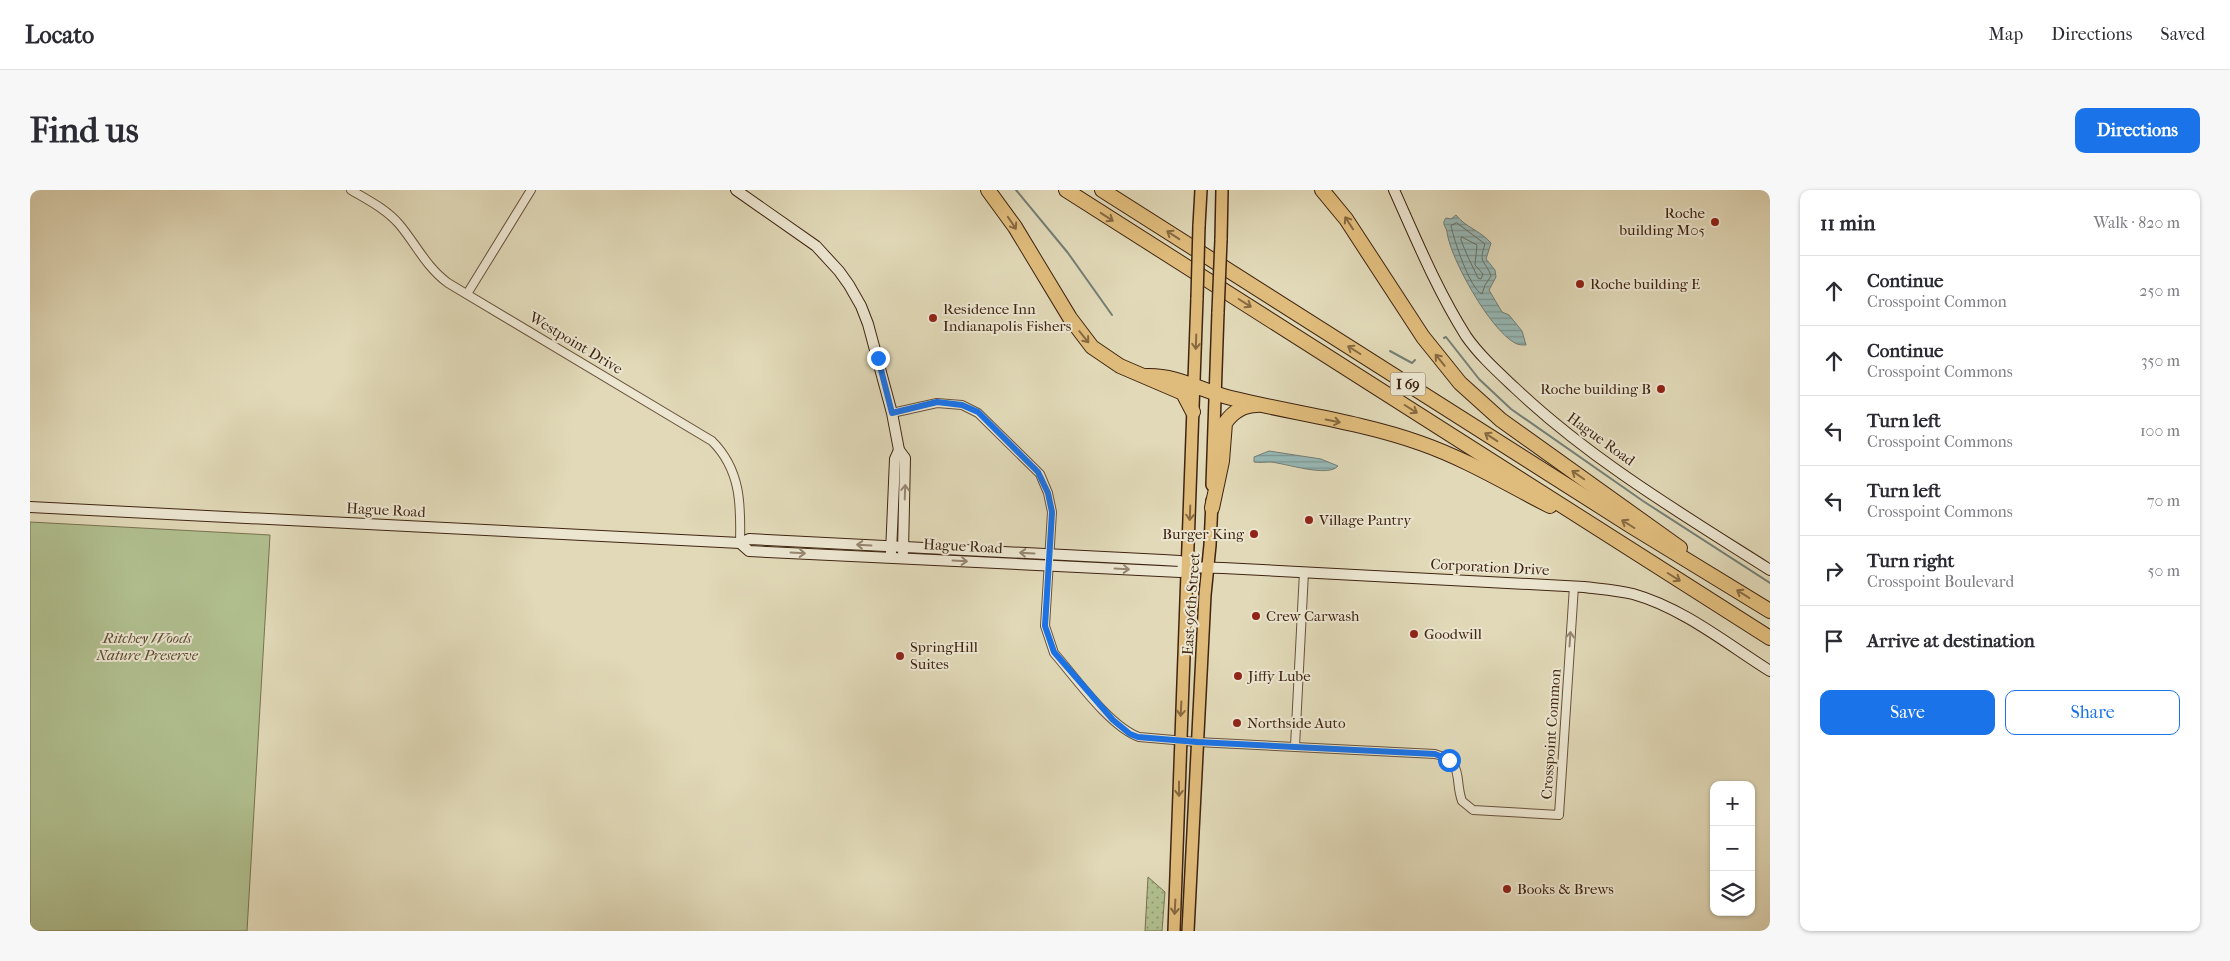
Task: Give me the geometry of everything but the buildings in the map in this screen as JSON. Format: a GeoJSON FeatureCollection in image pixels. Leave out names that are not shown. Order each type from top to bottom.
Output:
{"type":"FeatureCollection","features":[{"type":"Feature","properties":{"kind":"highway"},"geometry":{"type":"LineString","coordinates":[[988,190],[1015,227],[1080,333],[1092,347],[1120,366],[1183,393],[1193,412]]}},
{"type":"Feature","properties":{"kind":"highway","name":"I 69"},"geometry":{"type":"LineString","coordinates":[[1066,190],[1770,638]]}},
{"type":"Feature","properties":{"kind":"highway","name":"I 69"},"geometry":{"type":"LineString","coordinates":[[1102,190],[1631,526],[1770,611]]}},
{"type":"Feature","properties":{"kind":"highway"},"geometry":{"type":"LineString","coordinates":[[1322,190],[1346,219],[1434,352],[1474,396],[1501,420],[1665,536],[1715,576]]}},
{"type":"Feature","properties":{"kind":"highway"},"geometry":{"type":"LineString","coordinates":[[1147,376],[1159,376],[1215,394],[1384,432],[1420,443],[1466,462],[1603,533]]}},
{"type":"Feature","properties":{"kind":"highway"},"geometry":{"type":"LineString","coordinates":[[1212,508],[1222,461],[1225,423],[1233,414],[1243,408],[1251,405],[1263,406]]}},
{"type":"Feature","properties":{"kind":"main road","name":"East 96th Street"},"geometry":{"type":"LineString","coordinates":[[1174,931],[1201,190]]}},
{"type":"Feature","properties":{"kind":"main road","name":"East 96th Street"},"geometry":{"type":"LineString","coordinates":[[1188,931],[1206,567],[1210,545],[1212,508],[1222,190]]}},
{"type":"Feature","properties":{"kind":"main road"},"geometry":{"type":"LineString","coordinates":[[1179,811],[1183,824],[1185,852],[1192,857]]}},
{"type":"Feature","properties":{"kind":"street","name":"Westpoint Drive"},"geometry":{"type":"LineString","coordinates":[[351,190],[390,214],[436,274],[712,441],[726,458],[740,493],[740,544]]}},
{"type":"Feature","properties":{"kind":"street"},"geometry":{"type":"LineString","coordinates":[[467,294],[530,190]]}},
{"type":"Feature","properties":{"kind":"street"},"geometry":{"type":"LineString","coordinates":[[736,190],[816,246],[842,275],[864,314],[892,413],[899,450],[905,458],[903,558]]}},
{"type":"Feature","properties":{"kind":"street","name":"Hague Road"},"geometry":{"type":"LineString","coordinates":[[1394,190],[1440,287],[1466,336],[1507,381],[1545,416],[1594,454],[1664,503],[1770,570]]}},
{"type":"Feature","properties":{"kind":"street","name":"Crosspoint Common"},"geometry":{"type":"LineString","coordinates":[[892,413],[937,402],[962,405],[978,412],[1038,472],[1043,480],[1052,507],[1046,631],[1054,652],[1113,720],[1130,734],[1180,741],[1435,754],[1454,764],[1458,774],[1462,801],[1473,810],[1559,815],[1574,586]]}},
{"type":"Feature","properties":{"kind":"street"},"geometry":{"type":"LineString","coordinates":[[891,558],[895,459],[899,450]]}},
{"type":"Feature","properties":{"kind":"street","name":"Hague Road"},"geometry":{"type":"LineString","coordinates":[[30,507],[740,544],[749,551],[1180,572],[1186,567],[1180,561],[1049,554],[748,539],[740,544]]}},
{"type":"Feature","properties":{"kind":"street","name":"Corporation Drive"},"geometry":{"type":"LineString","coordinates":[[1186,567],[1574,586],[1625,592],[1661,604],[1770,671]]}},
{"type":"Feature","properties":{"kind":"street"},"geometry":{"type":"LineString","coordinates":[[1295,746],[1304,572]]}},
{"type":"Feature","properties":{"kind":"green space","name":"Ritchey Woods Nature Preserve"},"geometry":{"type":"Polygon","coordinates":[[[30,522],[270,535],[247,931],[30,931],[30,522]]]}},
{"type":"Feature","properties":{"kind":"green space"},"geometry":{"type":"Polygon","coordinates":[[[1148,877],[1165,892],[1162,931],[1145,931],[1148,877]]]}},
{"type":"Feature","properties":{"kind":"water"},"geometry":{"type":"Polygon","coordinates":[[[1456,215],[1491,243],[1486,259],[1495,270],[1496,277],[1489,290],[1502,312],[1509,315],[1522,331],[1526,345],[1515,343],[1505,336],[1494,324],[1463,275],[1455,258],[1444,223],[1446,218],[1451,219],[1456,215]]]}},
{"type":"Feature","properties":{"kind":"water"},"geometry":{"type":"Polygon","coordinates":[[[1269,451],[1321,459],[1338,466],[1325,471],[1270,462],[1254,462],[1254,457],[1269,451]]]}},
{"type":"Feature","properties":{"kind":"waterway"},"geometry":{"type":"LineString","coordinates":[[1016,190],[1068,253],[1112,315]]}},
{"type":"Feature","properties":{"kind":"waterway"},"geometry":{"type":"LineString","coordinates":[[1444,338],[1446,337],[1479,379],[1511,409],[1643,501],[1770,583]]}},
{"type":"Feature","properties":{"kind":"waterway"},"geometry":{"type":"LineString","coordinates":[[1390,351],[1412,363],[1415,360]]}},
{"type":"Feature","properties":{"kind":"place","name":"Roche building M05"},"geometry":{"type":"Point","coordinates":[1715,222]}},
{"type":"Feature","properties":{"kind":"place","name":"Roche building E"},"geometry":{"type":"Point","coordinates":[1580,284]}},
{"type":"Feature","properties":{"kind":"place","name":"Residence Inn Indianapolis Fishers"},"geometry":{"type":"Point","coordinates":[933,318]}},
{"type":"Feature","properties":{"kind":"place","name":"Roche building B"},"geometry":{"type":"Point","coordinates":[1661,389]}},
{"type":"Feature","properties":{"kind":"place","name":"Village Pantry"},"geometry":{"type":"Point","coordinates":[1309,520]}},
{"type":"Feature","properties":{"kind":"place","name":"Burger King"},"geometry":{"type":"Point","coordinates":[1254,534]}},
{"type":"Feature","properties":{"kind":"place","name":"Crew Carwash"},"geometry":{"type":"Point","coordinates":[1256,616]}},
{"type":"Feature","properties":{"kind":"place","name":"Goodwill"},"geometry":{"type":"Point","coordinates":[1414,634]}},
{"type":"Feature","properties":{"kind":"place","name":"SpringHill Suites"},"geometry":{"type":"Point","coordinates":[900,656]}},
{"type":"Feature","properties":{"kind":"place","name":"Jiffy Lube"},"geometry":{"type":"Point","coordinates":[1238,676]}},
{"type":"Feature","properties":{"kind":"place","name":"Northside Auto"},"geometry":{"type":"Point","coordinates":[1237,723]}},
{"type":"Feature","properties":{"kind":"place","name":"Books & Brews"},"geometry":{"type":"Point","coordinates":[1507,889]}},
{"type":"Feature","properties":{"kind":"route"},"geometry":{"type":"LineString","coordinates":[[878,358],[892,413],[937,402],[962,405],[978,412],[1040,474],[1052,507],[1045,626],[1048,639],[1054,652],[1088,693],[1113,720],[1130,734],[1138,737],[1197,742],[1435,754],[1449,760]]}}]}
